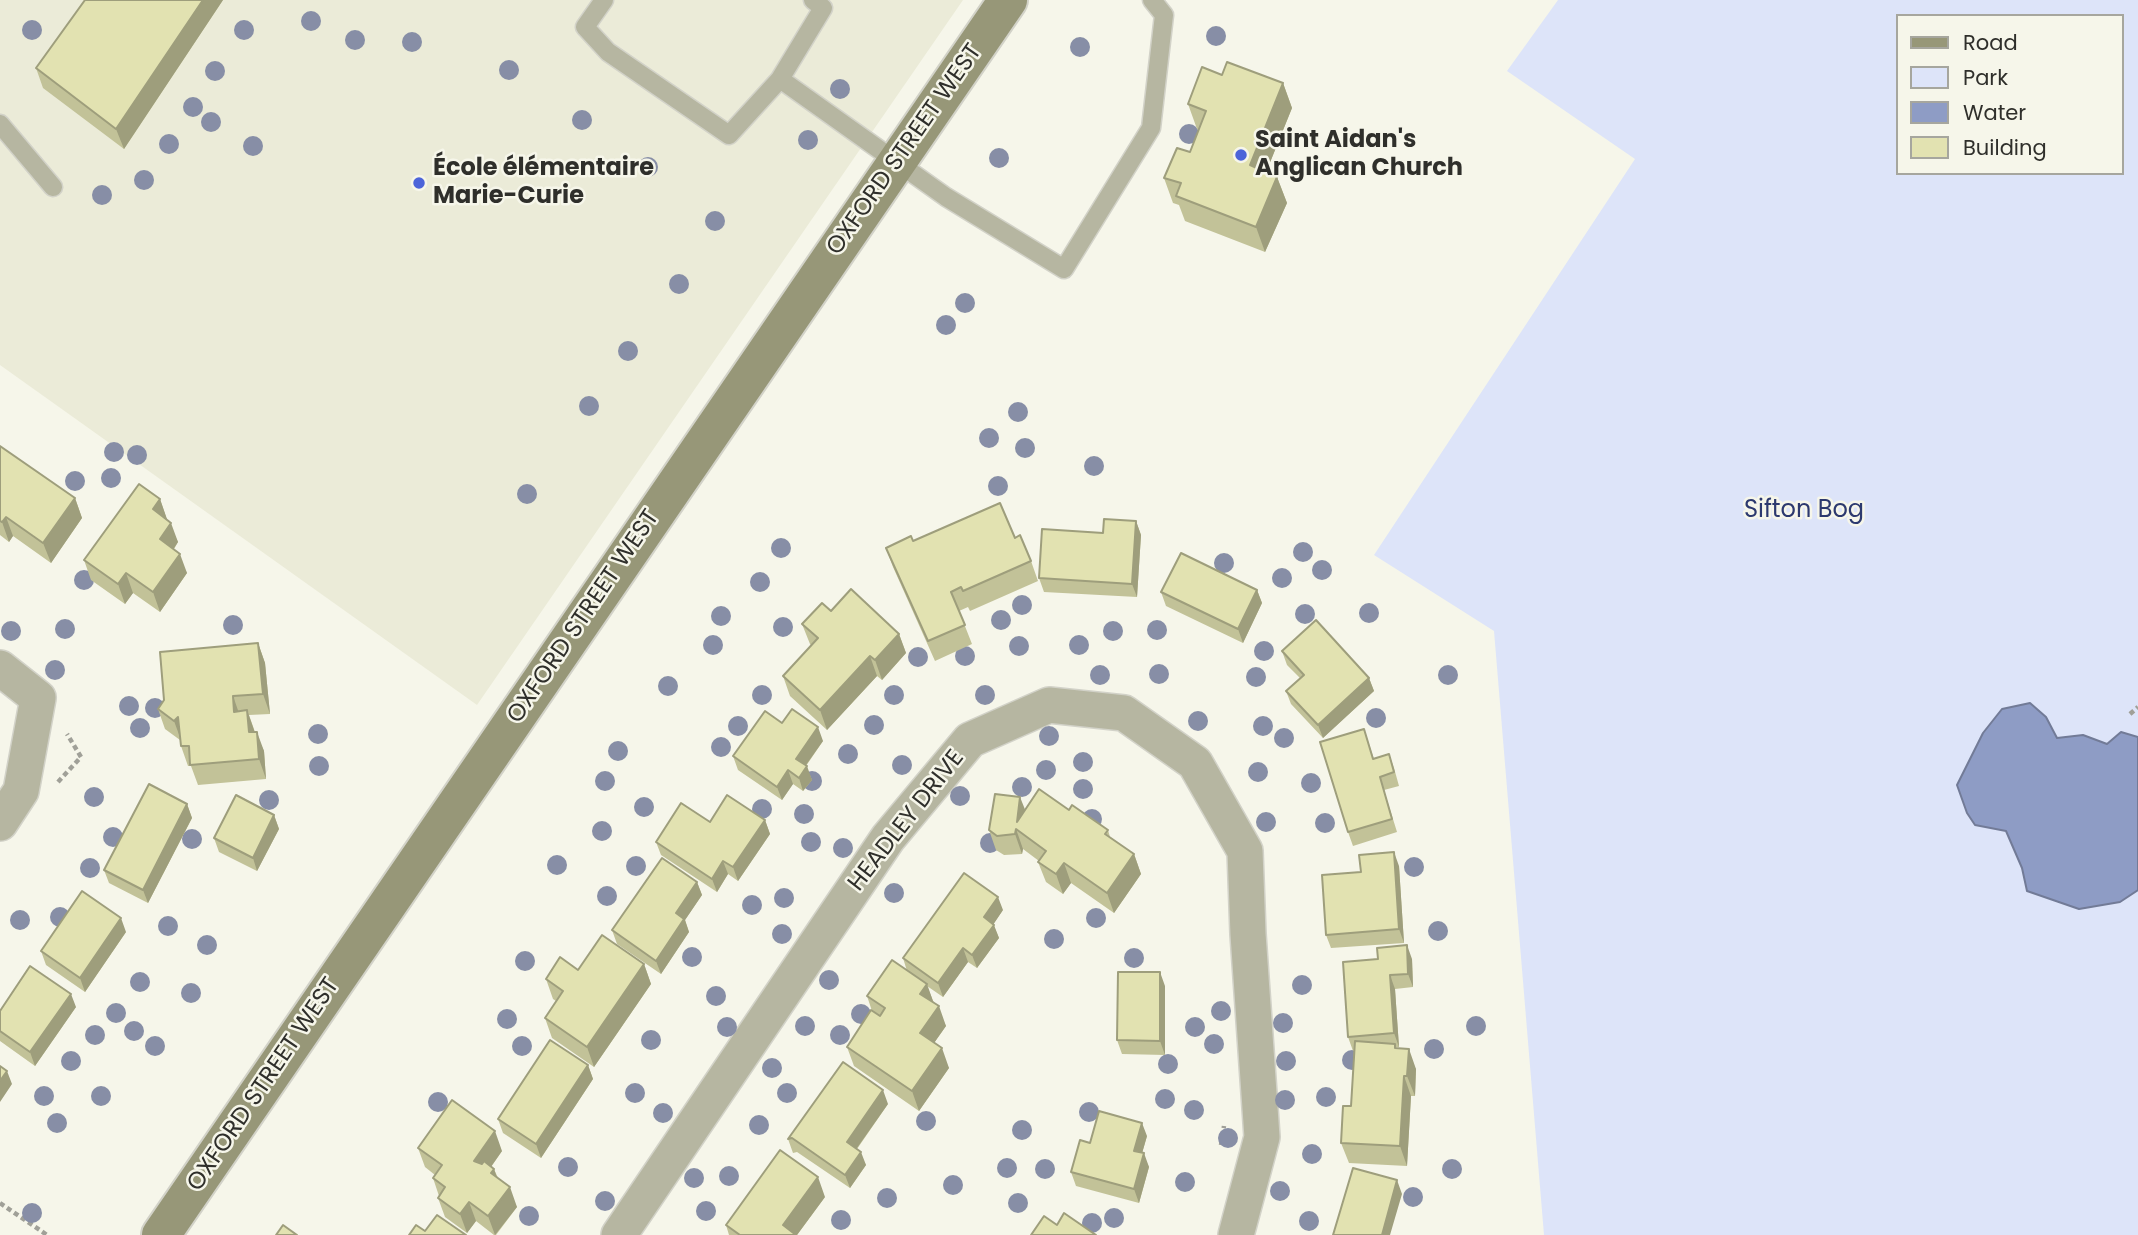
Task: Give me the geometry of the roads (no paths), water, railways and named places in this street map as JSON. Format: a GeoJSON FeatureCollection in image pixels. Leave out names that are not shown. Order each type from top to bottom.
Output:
{"type":"FeatureCollection","features":[{"type":"Feature","properties":{"kind":"main road","name":"OXFORD STREET WEST"},"geometry":{"type":"LineString","coordinates":[[161,1235],[1008,0]]}},
{"type":"Feature","properties":{"kind":"street"},"geometry":{"type":"LineString","coordinates":[[0,668],[38,698],[21,791],[0,823]]}},
{"type":"Feature","properties":{"kind":"street","name":"HEADLEY DRIVE"},"geometry":{"type":"LineString","coordinates":[[619,1235],[888,838],[970,740],[1049,705],[1124,713],[1195,763],[1245,851],[1262,1137],[1236,1235]]}},
{"type":"Feature","properties":{"kind":"lane"},"geometry":{"type":"LineString","coordinates":[[604,0],[585,27],[608,52],[729,135],[780,79],[823,8],[813,0]]}},
{"type":"Feature","properties":{"kind":"lane"},"geometry":{"type":"LineString","coordinates":[[780,79],[946,197],[1064,269],[1151,128],[1164,15],[1152,0]]}},
{"type":"Feature","properties":{"kind":"lane"},"geometry":{"type":"LineString","coordinates":[[0,124],[53,187]]}},
{"type":"Feature","properties":{"kind":"water"},"geometry":{"type":"Polygon","coordinates":[[[2030,703],[2046,717],[2057,738],[2083,735],[2107,744],[2121,732],[2138,737],[2138,890],[2120,902],[2079,909],[2027,891],[2022,868],[2006,831],[1975,825],[1967,813],[1957,785],[1983,733],[2002,709],[2030,703]]]}},
{"type":"Feature","properties":{"kind":"place","name":"Saint Aidan's Anglican Church"},"geometry":{"type":"Point","coordinates":[1241,155]}},
{"type":"Feature","properties":{"kind":"place","name":"École élémentaire Marie-Curie"},"geometry":{"type":"Point","coordinates":[419,183]}},
{"type":"Feature","properties":{"kind":"park label","name":"Sifton Bog"},"geometry":{"type":"Point","coordinates":[1804,511]}}]}
